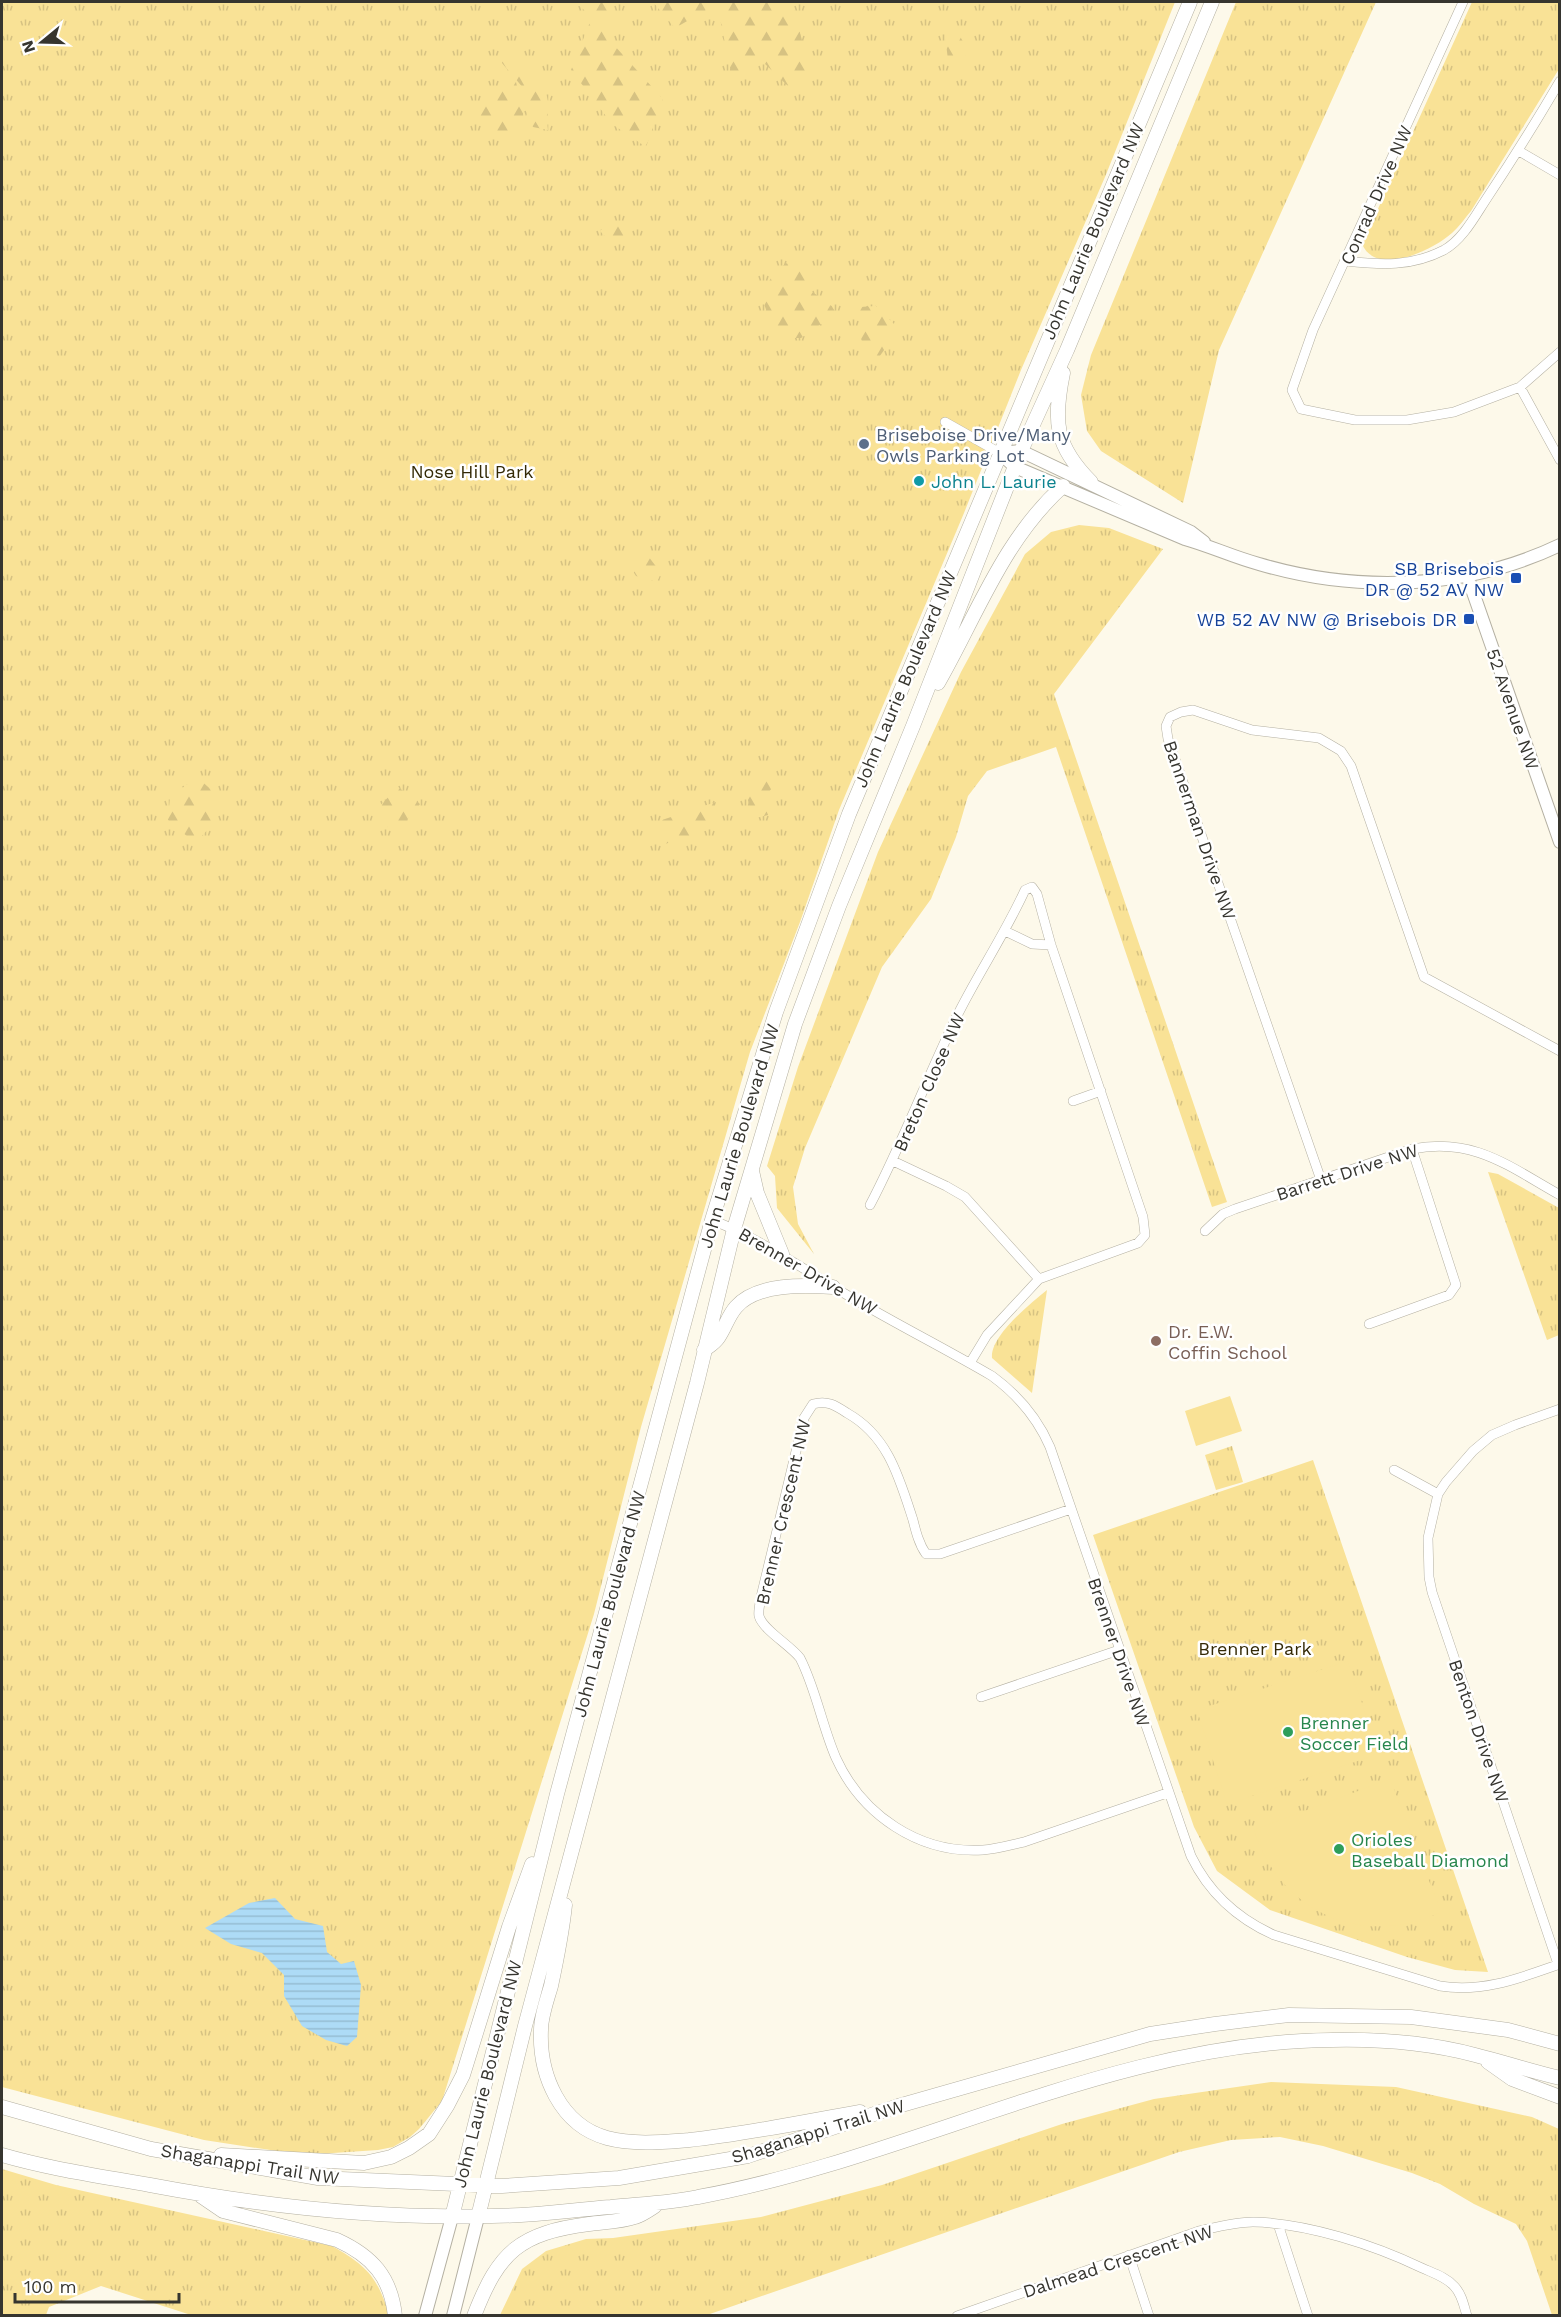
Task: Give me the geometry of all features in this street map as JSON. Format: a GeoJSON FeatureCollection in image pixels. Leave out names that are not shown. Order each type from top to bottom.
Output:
{"type":"FeatureCollection","features":[{"type":"Feature","properties":{"kind":"main road","name":"John Laurie Boulevard NW"},"geometry":{"type":"LineString","coordinates":[[452,2217],[557,1794],[712,1220],[777,1012],[849,814],[1190,2]]}},
{"type":"Feature","properties":{"kind":"main road","name":"John Laurie Boulevard NW"},"geometry":{"type":"LineString","coordinates":[[478,2217],[525,2026],[694,1394],[734,1229],[795,1024],[839,906],[913,726],[1021,451],[1067,350],[1212,2]]}},
{"type":"Feature","properties":{"kind":"main road"},"geometry":{"type":"LineString","coordinates":[[1067,350],[1057,410],[1061,442],[1072,463],[1091,482]]}},
{"type":"Feature","properties":{"kind":"main road"},"geometry":{"type":"LineString","coordinates":[[913,726],[1011,545],[1039,508],[1063,486]]}},
{"type":"Feature","properties":{"kind":"main road"},"geometry":{"type":"LineString","coordinates":[[752,1169],[757,1193],[782,1254]]}},
{"type":"Feature","properties":{"kind":"main road"},"geometry":{"type":"LineString","coordinates":[[704,1350],[717,1339],[723,1325],[737,1305],[755,1294],[789,1286],[833,1287]]}},
{"type":"Feature","properties":{"kind":"main road"},"geometry":{"type":"LineString","coordinates":[[191,2157],[225,2154],[364,2163],[391,2157],[429,2134],[463,2075],[509,1928],[557,1794]]}},
{"type":"Feature","properties":{"kind":"main road"},"geometry":{"type":"LineString","coordinates":[[568,1869],[561,1942],[540,2029],[548,2083],[556,2099],[581,2126],[606,2138],[663,2142],[726,2136],[898,2106]]}},
{"type":"Feature","properties":{"kind":"main road","name":"Shaganappi Trail NW"},"geometry":{"type":"LineString","coordinates":[[2,2107],[151,2149],[318,2178],[485,2186],[619,2178],[748,2156],[898,2106],[1150,2034],[1289,2015],[1411,2017],[1461,2022],[1560,2044]]}},
{"type":"Feature","properties":{"kind":"main road"},"geometry":{"type":"LineString","coordinates":[[1528,2036],[1560,2040]]}},
{"type":"Feature","properties":{"kind":"main road","name":"Shaganappi Trail NW"},"geometry":{"type":"LineString","coordinates":[[2,2155],[37,2165],[199,2195],[357,2212],[452,2217],[531,2215],[660,2204],[701,2197],[889,2148],[1055,2092],[1160,2061],[1214,2050],[1291,2041],[1335,2040],[1407,2044],[1479,2056],[1560,2078]]}},
{"type":"Feature","properties":{"kind":"main road"},"geometry":{"type":"LineString","coordinates":[[1479,2056],[1512,2079],[1560,2097]]}},
{"type":"Feature","properties":{"kind":"main road"},"geometry":{"type":"LineString","coordinates":[[199,2195],[223,2211],[338,2240],[353,2247],[384,2277],[393,2294],[395,2316]]}},
{"type":"Feature","properties":{"kind":"main road"},"geometry":{"type":"LineString","coordinates":[[474,2316],[484,2289],[496,2268],[512,2250],[526,2240],[567,2227],[635,2217],[660,2204]]}},
{"type":"Feature","properties":{"kind":"street","name":"Conrad Drive NW"},"geometry":{"type":"LineString","coordinates":[[1463,2],[1313,330],[1292,390],[1301,409],[1355,420],[1407,420],[1454,412],[1520,387]]}},
{"type":"Feature","properties":{"kind":"street"},"geometry":{"type":"LineString","coordinates":[[1346,261],[1383,266],[1419,260],[1446,249],[1465,230],[1519,151],[1560,81]]}},
{"type":"Feature","properties":{"kind":"street"},"geometry":{"type":"LineString","coordinates":[[1519,151],[1560,176]]}},
{"type":"Feature","properties":{"kind":"street"},"geometry":{"type":"LineString","coordinates":[[1560,352],[1520,387],[1560,460]]}},
{"type":"Feature","properties":{"kind":"street"},"geometry":{"type":"LineString","coordinates":[[945,422],[1000,453],[1015,467],[1185,540],[1207,545],[1258,564],[1335,580],[1397,583],[1467,575],[1507,565],[1560,545]]}},
{"type":"Feature","properties":{"kind":"street"},"geometry":{"type":"LineString","coordinates":[[1000,453],[1021,451],[1091,482],[1191,532],[1207,545]]}},
{"type":"Feature","properties":{"kind":"street","name":"52 Avenue NW"},"geometry":{"type":"LineString","coordinates":[[1467,575],[1560,842]]}},
{"type":"Feature","properties":{"kind":"street","name":"Bannerman Drive NW"},"geometry":{"type":"LineString","coordinates":[[1321,1180],[1168,740],[1166,726],[1170,717],[1182,711],[1193,710],[1252,730],[1319,738],[1341,751],[1351,766],[1425,977],[1560,1051]]}},
{"type":"Feature","properties":{"kind":"street","name":"Breton Close NW"},"geometry":{"type":"LineString","coordinates":[[970,1363],[987,1335],[1040,1279],[1138,1243],[1145,1235],[1143,1217],[1051,945],[1037,894],[1032,887],[1025,890],[1005,931],[957,1016],[893,1161],[965,1197],[1040,1279]]}},
{"type":"Feature","properties":{"kind":"street"},"geometry":{"type":"LineString","coordinates":[[1005,931],[1032,944],[1051,945]]}},
{"type":"Feature","properties":{"kind":"street"},"geometry":{"type":"LineString","coordinates":[[1073,1101],[1101,1091]]}},
{"type":"Feature","properties":{"kind":"street","name":"Barrett Drive NW"},"geometry":{"type":"LineString","coordinates":[[1205,1231],[1223,1214],[1412,1149],[1437,1145],[1459,1146],[1476,1151],[1499,1161],[1560,1195]]}},
{"type":"Feature","properties":{"kind":"street"},"geometry":{"type":"LineString","coordinates":[[1369,1324],[1449,1295],[1456,1285],[1412,1149]]}},
{"type":"Feature","properties":{"kind":"street"},"geometry":{"type":"LineString","coordinates":[[870,1205],[893,1161]]}},
{"type":"Feature","properties":{"kind":"street","name":"Brenner Drive NW"},"geometry":{"type":"LineString","coordinates":[[712,1220],[782,1254],[833,1287],[992,1376],[1013,1393],[1033,1417],[1050,1447],[1167,1794],[1191,1856],[1206,1883],[1240,1916],[1274,1935],[1427,1983],[1449,1987],[1478,1988],[1499,1984],[1559,1964]]}},
{"type":"Feature","properties":{"kind":"street","name":"Brenner Crescent NW"},"geometry":{"type":"LineString","coordinates":[[1071,1509],[940,1554],[926,1554],[920,1542],[897,1469],[882,1442],[867,1426],[830,1403],[813,1404],[804,1418],[760,1601],[759,1617],[800,1658],[835,1755],[853,1787],[879,1816],[914,1837],[929,1843],[956,1848],[982,1850],[1001,1848],[1167,1794]]}},
{"type":"Feature","properties":{"kind":"street","name":"Benton Drive NW"},"geometry":{"type":"LineString","coordinates":[[1559,1964],[1432,1592],[1429,1577],[1428,1538],[1438,1494],[1473,1451],[1492,1435],[1560,1409]]}},
{"type":"Feature","properties":{"kind":"street"},"geometry":{"type":"LineString","coordinates":[[1394,1470],[1438,1494]]}},
{"type":"Feature","properties":{"kind":"street"},"geometry":{"type":"LineString","coordinates":[[981,1697],[1119,1650]]}},
{"type":"Feature","properties":{"kind":"street","name":"John Laurie Boulevard NW"},"geometry":{"type":"LineString","coordinates":[[426,2316],[452,2217]]}},
{"type":"Feature","properties":{"kind":"street","name":"John Laurie Boulevard NW"},"geometry":{"type":"LineString","coordinates":[[453,2316],[478,2217]]}},
{"type":"Feature","properties":{"kind":"street","name":"Dalmead Crescent NW"},"geometry":{"type":"LineString","coordinates":[[957,2316],[1199,2231],[1233,2223],[1278,2224],[1368,2245],[1390,2253],[1442,2277],[1458,2290],[1467,2316]]}},
{"type":"Feature","properties":{"kind":"street"},"geometry":{"type":"LineString","coordinates":[[1278,2224],[1308,2316]]}},
{"type":"Feature","properties":{"kind":"street"},"geometry":{"type":"LineString","coordinates":[[1129,2255],[1149,2316]]}},
{"type":"Feature","properties":{"kind":"green space","name":"Nose Hill Park"},"geometry":{"type":"Polygon","coordinates":[[[2,2],[1175,2],[1105,177],[1021,370],[964,513],[839,810],[800,922],[750,1052],[641,1427],[594,1614],[442,2101],[410,2137],[393,2147],[378,2150],[303,2155],[204,2140],[2,2087],[2,2]]]}},
{"type":"Feature","properties":{"kind":"green space"},"geometry":{"type":"Polygon","coordinates":[[[575,2],[607,2],[613,44],[663,99],[646,147],[612,124],[571,70],[592,17],[575,2]]]}},
{"type":"Feature","properties":{"kind":"green space"},"geometry":{"type":"Polygon","coordinates":[[[653,2],[792,2],[812,79],[789,87],[763,62],[734,87],[717,4],[675,28],[653,2]]]}},
{"type":"Feature","properties":{"kind":"green space"},"geometry":{"type":"Polygon","coordinates":[[[1236,2],[1376,2],[1219,350],[1183,503],[1101,451],[1087,431],[1081,395],[1091,355],[1236,2]]]}},
{"type":"Feature","properties":{"kind":"green space"},"geometry":{"type":"Polygon","coordinates":[[[1472,2],[1559,2],[1559,69],[1471,211],[1457,228],[1443,240],[1418,253],[1405,258],[1379,259],[1369,254],[1362,244],[1472,2]]]}},
{"type":"Feature","properties":{"kind":"green space"},"geometry":{"type":"Polygon","coordinates":[[[955,27],[968,51],[963,62],[948,60],[945,35],[955,27]]]}},
{"type":"Feature","properties":{"kind":"green space"},"geometry":{"type":"Polygon","coordinates":[[[504,54],[544,91],[548,101],[548,130],[533,127],[526,118],[530,96],[502,63],[504,54]]]}},
{"type":"Feature","properties":{"kind":"green space"},"geometry":{"type":"Polygon","coordinates":[[[516,82],[523,114],[521,129],[517,134],[510,139],[477,124],[475,115],[492,95],[493,89],[516,82]]]}},
{"type":"Feature","properties":{"kind":"green space"},"geometry":{"type":"Polygon","coordinates":[[[610,222],[632,228],[632,242],[610,242],[600,231],[610,222]]]}},
{"type":"Feature","properties":{"kind":"green space"},"geometry":{"type":"Polygon","coordinates":[[[793,259],[806,269],[810,291],[830,304],[838,320],[841,337],[821,324],[801,338],[784,338],[767,312],[761,296],[775,271],[793,259]]]}},
{"type":"Feature","properties":{"kind":"green space"},"geometry":{"type":"Polygon","coordinates":[[[876,306],[899,329],[877,360],[862,342],[860,324],[860,307],[876,306]]]}},
{"type":"Feature","properties":{"kind":"green space"},"geometry":{"type":"Polygon","coordinates":[[[1079,525],[1109,528],[1163,549],[1054,694],[1227,1202],[1212,1207],[1056,747],[987,771],[968,796],[956,837],[931,899],[882,967],[805,1148],[793,1187],[798,1224],[814,1254],[777,1208],[775,1176],[767,1166],[798,1067],[878,852],[961,672],[1025,554],[1051,532],[1079,525]]]}},
{"type":"Feature","properties":{"kind":"green space"},"geometry":{"type":"Polygon","coordinates":[[[645,552],[661,573],[657,582],[636,576],[627,562],[645,552]]]}},
{"type":"Feature","properties":{"kind":"green space"},"geometry":{"type":"Polygon","coordinates":[[[768,773],[776,783],[764,798],[768,815],[752,819],[745,786],[768,773]]]}},
{"type":"Feature","properties":{"kind":"green space"},"geometry":{"type":"Polygon","coordinates":[[[197,777],[217,795],[215,822],[195,843],[168,820],[170,797],[197,777]]]}},
{"type":"Feature","properties":{"kind":"green space"},"geometry":{"type":"Polygon","coordinates":[[[398,787],[420,804],[395,834],[373,813],[398,787]]]}},
{"type":"Feature","properties":{"kind":"green space"},"geometry":{"type":"Polygon","coordinates":[[[716,802],[707,830],[662,845],[662,820],[716,802]]]}},
{"type":"Feature","properties":{"kind":"green space"},"geometry":{"type":"Polygon","coordinates":[[[1488,1172],[1498,1174],[1559,1208],[1559,1335],[1547,1340],[1488,1172]]]}},
{"type":"Feature","properties":{"kind":"green space"},"geometry":{"type":"Polygon","coordinates":[[[1047,1290],[1032,1393],[992,1358],[993,1349],[1012,1321],[1047,1290]]]}},
{"type":"Feature","properties":{"kind":"green space"},"geometry":{"type":"Polygon","coordinates":[[[1230,1396],[1242,1431],[1196,1446],[1185,1411],[1230,1396]]]}},
{"type":"Feature","properties":{"kind":"green space"},"geometry":{"type":"Polygon","coordinates":[[[1232,1446],[1243,1482],[1216,1490],[1205,1455],[1232,1446]]]}},
{"type":"Feature","properties":{"kind":"green space","name":"Brenner Park"},"geometry":{"type":"Polygon","coordinates":[[[1313,1460],[1488,1972],[1455,1970],[1407,1957],[1270,1910],[1217,1871],[1194,1827],[1093,1535],[1313,1460]]]}},
{"type":"Feature","properties":{"kind":"green space","name":"Brenner Soccer Field"},"geometry":{"type":"Polygon","coordinates":[[[1348,1661],[1379,1754],[1227,1804],[1197,1710],[1348,1661]]]}},
{"type":"Feature","properties":{"kind":"green space","name":"Orioles Baseball Diamond"},"geometry":{"type":"Polygon","coordinates":[[[1390,1779],[1441,1912],[1411,1922],[1382,1926],[1354,1924],[1328,1916],[1304,1902],[1283,1883],[1266,1859],[1254,1830],[1390,1779]]]}},
{"type":"Feature","properties":{"kind":"green space"},"geometry":{"type":"Polygon","coordinates":[[[1271,2082],[1396,2087],[1532,2117],[1559,2129],[1559,2315],[1552,2315],[1527,2241],[1516,2224],[1474,2204],[1440,2184],[1412,2173],[1323,2146],[1280,2137],[1231,2140],[1179,2152],[707,2315],[500,2315],[522,2269],[546,2251],[586,2239],[613,2238],[761,2217],[882,2185],[1062,2124],[1154,2099],[1271,2082]]]}},
{"type":"Feature","properties":{"kind":"green space"},"geometry":{"type":"Polygon","coordinates":[[[2,2169],[56,2185],[332,2246],[354,2259],[369,2273],[380,2291],[389,2315],[191,2315],[101,2286],[49,2307],[46,2315],[2,2315],[2,2169]]]}},
{"type":"Feature","properties":{"kind":"water"},"geometry":{"type":"Polygon","coordinates":[[[275,1898],[295,1919],[323,1926],[327,1952],[341,1964],[354,1961],[361,1985],[357,2037],[347,2046],[326,2040],[302,2026],[284,1996],[284,1975],[262,1953],[231,1944],[205,1928],[249,1903],[275,1898]]]}},
{"type":"Feature","properties":{"kind":"place","name":"Briseboise Drive/Many Owls Parking Lot"},"geometry":{"type":"Point","coordinates":[864,444]}},
{"type":"Feature","properties":{"kind":"place","name":"John L. Laurie"},"geometry":{"type":"Point","coordinates":[919,481]}},
{"type":"Feature","properties":{"kind":"place","name":"SB Brisebois DR @ 52 AV NW"},"geometry":{"type":"Point","coordinates":[1516,578]}},
{"type":"Feature","properties":{"kind":"place","name":"WB 52 AV NW @ Brisebois DR"},"geometry":{"type":"Point","coordinates":[1469,619]}},
{"type":"Feature","properties":{"kind":"place","name":"Dr. E.W. Coffin School"},"geometry":{"type":"Point","coordinates":[1156,1341]}},
{"type":"Feature","properties":{"kind":"place","name":"Brenner Soccer Field"},"geometry":{"type":"Point","coordinates":[1288,1732]}},
{"type":"Feature","properties":{"kind":"place","name":"Orioles Baseball Diamond"},"geometry":{"type":"Point","coordinates":[1339,1849]}}]}
